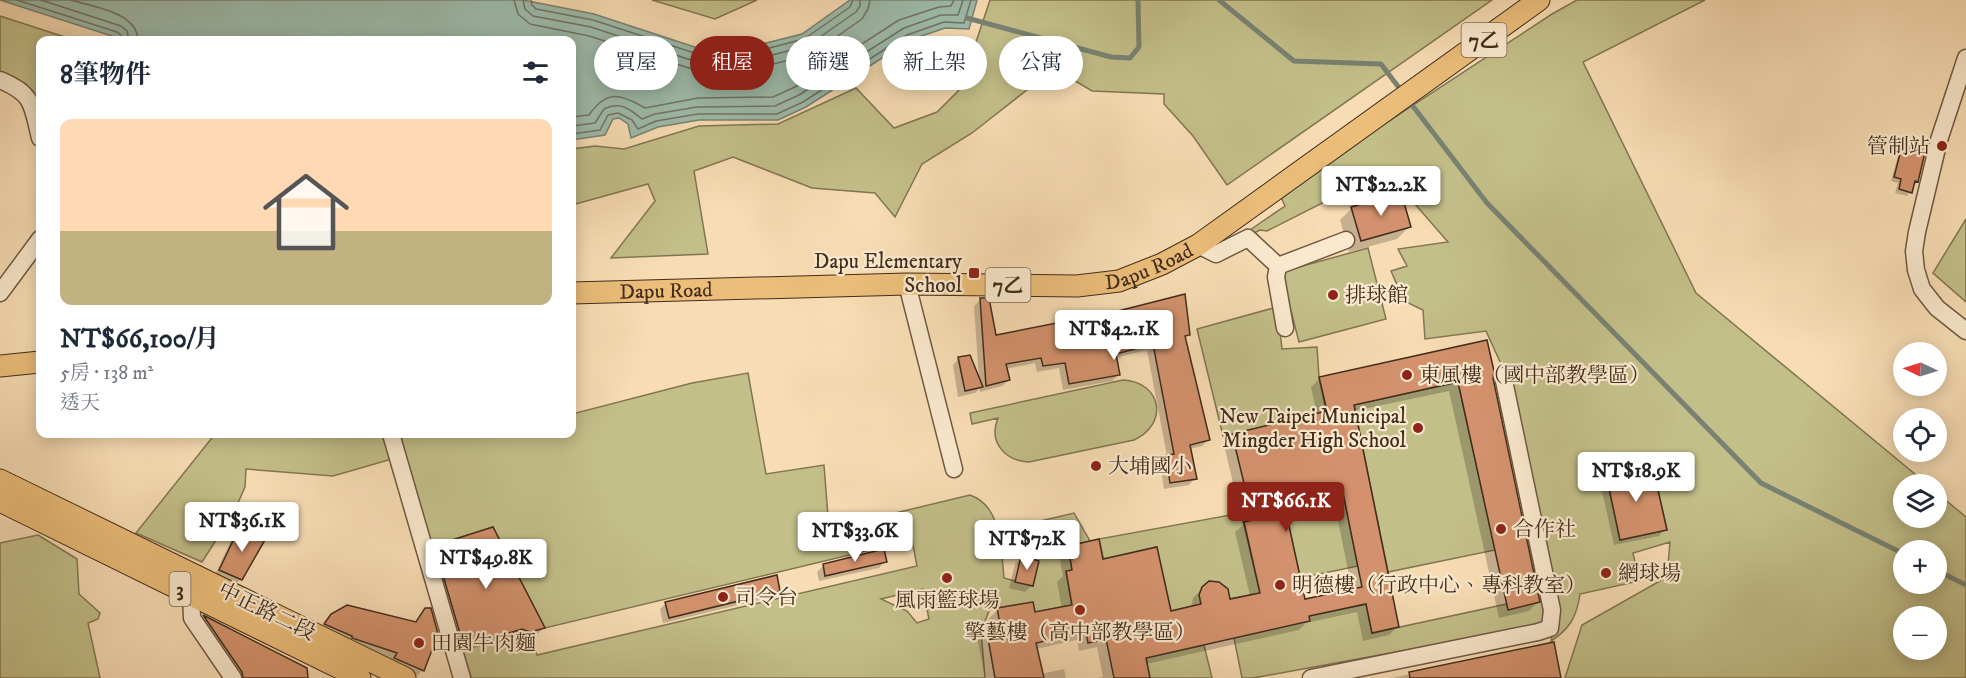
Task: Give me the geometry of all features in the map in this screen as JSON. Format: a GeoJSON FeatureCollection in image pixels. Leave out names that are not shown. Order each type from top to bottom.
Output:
{"type":"FeatureCollection","features":[{"type":"Feature","properties":{"kind":"main road","name":"Dapu Road"},"geometry":{"type":"LineString","coordinates":[[576,293],[907,284],[1077,286],[1119,281],[1162,264],[1198,245],[1539,0]]}},
{"type":"Feature","properties":{"kind":"main road"},"geometry":{"type":"LineString","coordinates":[[0,366],[36,362]]}},
{"type":"Feature","properties":{"kind":"main road","name":"中正路二段"},"geometry":{"type":"LineString","coordinates":[[0,480],[405,678]]}},
{"type":"Feature","properties":{"kind":"main road","name":"中正路二段"},"geometry":{"type":"LineString","coordinates":[[0,501],[360,678]]}},
{"type":"Feature","properties":{"kind":"street"},"geometry":{"type":"LineString","coordinates":[[1966,58],[1939,141],[1914,251],[1916,270],[1922,289],[1937,308],[1966,331]]}},
{"type":"Feature","properties":{"kind":"street"},"geometry":{"type":"LineString","coordinates":[[0,80],[17,87],[27,96],[33,107],[36,120]]}},
{"type":"Feature","properties":{"kind":"street"},"geometry":{"type":"LineString","coordinates":[[1198,245],[1216,254],[1248,238],[1278,266]]}},
{"type":"Feature","properties":{"kind":"street"},"geometry":{"type":"LineString","coordinates":[[1278,266],[1346,240]]}},
{"type":"Feature","properties":{"kind":"street"},"geometry":{"type":"LineString","coordinates":[[0,293],[36,244]]}},
{"type":"Feature","properties":{"kind":"street"},"geometry":{"type":"LineString","coordinates":[[1278,266],[1276,277],[1285,328]]}},
{"type":"Feature","properties":{"kind":"street"},"geometry":{"type":"LineString","coordinates":[[907,284],[954,469]]}},
{"type":"Feature","properties":{"kind":"street"},"geometry":{"type":"LineString","coordinates":[[1311,678],[1550,628],[1552,610],[1503,376]]}},
{"type":"Feature","properties":{"kind":"street"},"geometry":{"type":"LineString","coordinates":[[392,438],[462,678]]}},
{"type":"Feature","properties":{"kind":"street"},"geometry":{"type":"LineString","coordinates":[[191,594],[192,618],[233,678]]}},
{"type":"Feature","properties":{"kind":"shaded area"},"geometry":{"type":"Polygon","coordinates":[[[652,0],[757,0],[715,19],[652,0]]]}},
{"type":"Feature","properties":{"kind":"shaded area"},"geometry":{"type":"Polygon","coordinates":[[[990,0],[1492,0],[1227,185],[1193,136],[1164,104],[1164,94],[1092,91],[1083,86],[1083,36],[999,36],[999,90],[1027,90],[972,133],[922,164],[895,217],[875,193],[812,188],[733,157],[694,171],[708,254],[611,258],[655,201],[648,184],[576,204],[576,148],[595,146],[624,149],[699,126],[778,124],[852,90],[858,90],[894,128],[937,112],[959,90],[987,90],[987,36],[978,36],[990,0]]]}},
{"type":"Feature","properties":{"kind":"shaded area"},"geometry":{"type":"Polygon","coordinates":[[[1577,0],[1705,0],[1583,62],[1696,293],[1893,456],[1893,462],[1900,462],[1915,474],[1893,474],[1893,528],[1947,528],[1947,501],[1966,517],[1966,678],[1565,678],[1582,625],[1667,577],[1670,542],[1633,553],[1639,581],[1580,594],[1577,609],[1571,621],[1563,632],[1551,641],[1557,609],[1506,375],[1486,331],[1425,339],[1423,310],[1404,301],[1391,271],[1407,266],[1398,249],[1448,242],[1394,180],[1332,198],[1267,231],[1260,230],[1232,244],[1285,206],[1279,193],[1552,14],[1577,0]],[[1641,467],[1606,475],[1620,540],[1667,530],[1655,477],[1641,467]]]}},
{"type":"Feature","properties":{"kind":"shaded area"},"geometry":{"type":"Polygon","coordinates":[[[0,16],[62,36],[36,36],[36,100],[26,84],[0,72],[0,16]]]}},
{"type":"Feature","properties":{"kind":"shaded area"},"geometry":{"type":"Polygon","coordinates":[[[1966,219],[1966,302],[1933,273],[1966,219]]]}},
{"type":"Feature","properties":{"kind":"shaded area","name":"排球館"},"geometry":{"type":"Polygon","coordinates":[[[1368,248],[1386,319],[1299,342],[1281,272],[1368,248]]]}},
{"type":"Feature","properties":{"kind":"shaded area"},"geometry":{"type":"Polygon","coordinates":[[[1277,307],[1282,349],[1317,347],[1319,377],[1358,566],[1300,578],[1286,513],[1317,506],[1315,495],[1323,493],[1292,420],[1223,436],[1197,329],[1277,307]]]}},
{"type":"Feature","properties":{"kind":"shaded area"},"geometry":{"type":"Polygon","coordinates":[[[748,373],[766,474],[824,465],[829,529],[970,495],[981,501],[994,518],[1000,542],[1004,578],[1033,586],[1021,556],[1019,526],[1074,513],[1090,541],[1068,546],[1072,570],[1066,572],[1072,605],[1035,612],[1033,602],[990,609],[981,631],[985,678],[471,678],[462,647],[522,629],[530,632],[537,655],[917,566],[912,540],[545,628],[493,527],[452,540],[441,577],[401,438],[576,438],[576,413],[692,383],[748,373]],[[923,589],[881,599],[907,611],[917,623],[929,619],[923,589]]]}},
{"type":"Feature","properties":{"kind":"shaded area"},"geometry":{"type":"Polygon","coordinates":[[[1123,380],[1136,382],[1146,388],[1153,396],[1156,405],[1153,424],[1134,440],[1029,462],[1013,458],[1001,449],[995,435],[998,418],[972,424],[970,413],[1123,380]]]}},
{"type":"Feature","properties":{"kind":"shaded area"},"geometry":{"type":"Polygon","coordinates":[[[1458,382],[1495,550],[1388,572],[1354,405],[1458,382]]]}},
{"type":"Feature","properties":{"kind":"shaded area"},"geometry":{"type":"Polygon","coordinates":[[[212,438],[384,438],[392,459],[333,476],[246,469],[245,487],[234,512],[202,562],[136,533],[212,438]]]}},
{"type":"Feature","properties":{"kind":"shaded area"},"geometry":{"type":"Polygon","coordinates":[[[1241,513],[1260,593],[1230,599],[1223,586],[1209,581],[1201,591],[1201,604],[1171,611],[1156,547],[1123,555],[1116,618],[1099,539],[1241,513]]]}},
{"type":"Feature","properties":{"kind":"shaded area"},"geometry":{"type":"Polygon","coordinates":[[[38,535],[77,559],[79,594],[100,613],[98,619],[88,623],[100,678],[0,678],[0,543],[38,535]]]}},
{"type":"Feature","properties":{"kind":"shaded area"},"geometry":{"type":"Polygon","coordinates":[[[1544,601],[1545,622],[1538,626],[1253,678],[1242,678],[1234,638],[1309,616],[1366,604],[1372,633],[1507,604],[1508,609],[1544,601]]]}},
{"type":"Feature","properties":{"kind":"shaded area"},"geometry":{"type":"Polygon","coordinates":[[[1204,645],[1212,678],[1150,678],[1146,658],[1204,645]]]}},
{"type":"Feature","properties":{"kind":"water"},"geometry":{"type":"Polygon","coordinates":[[[0,0],[523,0],[594,14],[661,36],[594,36],[594,90],[678,90],[678,42],[690,45],[690,90],[774,90],[774,41],[786,38],[786,90],[832,90],[806,107],[778,120],[699,120],[658,127],[631,138],[628,124],[619,118],[613,119],[605,135],[576,139],[576,36],[112,36],[0,0]]]}},
{"type":"Feature","properties":{"kind":"water"},"geometry":{"type":"Polygon","coordinates":[[[850,0],[977,0],[969,29],[945,28],[922,36],[882,36],[882,58],[870,66],[870,36],[794,36],[802,34],[850,0]]]}},
{"type":"Feature","properties":{"kind":"building"},"geometry":{"type":"Polygon","coordinates":[[[1911,144],[1926,148],[1918,182],[1915,181],[1912,193],[1899,189],[1901,179],[1894,177],[1901,150],[1909,152],[1911,144]]]}},
{"type":"Feature","properties":{"kind":"building"},"geometry":{"type":"Polygon","coordinates":[[[1401,192],[1411,227],[1361,241],[1351,207],[1401,192]]]}},
{"type":"Feature","properties":{"kind":"building"},"geometry":{"type":"Polygon","coordinates":[[[1185,294],[1190,335],[1185,336],[1210,440],[1190,445],[1197,479],[1170,483],[1166,455],[1174,454],[1153,344],[1116,354],[1120,375],[1069,384],[1065,363],[1043,366],[1041,358],[1006,364],[1010,380],[986,386],[980,298],[989,298],[996,335],[1118,311],[1185,294]]]}},
{"type":"Feature","properties":{"kind":"building"},"geometry":{"type":"Polygon","coordinates":[[[1487,340],[1540,602],[1508,610],[1458,382],[1354,405],[1399,627],[1372,633],[1366,604],[1309,616],[1310,621],[1146,658],[1150,678],[1114,678],[1106,639],[1088,643],[1086,632],[1036,643],[1044,678],[995,678],[986,627],[1000,624],[997,608],[1033,602],[1035,612],[1072,605],[1066,571],[1072,570],[1068,546],[1099,539],[1103,559],[1157,547],[1171,611],[1201,604],[1199,595],[1202,587],[1209,581],[1219,582],[1228,589],[1230,599],[1260,593],[1244,522],[1253,520],[1232,434],[1327,411],[1319,377],[1487,340]],[[1342,488],[1284,503],[1305,599],[1362,587],[1342,488]]]}},
{"type":"Feature","properties":{"kind":"building"},"geometry":{"type":"Polygon","coordinates":[[[970,355],[983,387],[965,391],[958,357],[970,355]]]}},
{"type":"Feature","properties":{"kind":"building"},"geometry":{"type":"Polygon","coordinates":[[[1641,467],[1655,477],[1667,530],[1620,540],[1606,474],[1641,467]]]}},
{"type":"Feature","properties":{"kind":"building"},"geometry":{"type":"Polygon","coordinates":[[[240,526],[266,538],[242,580],[219,570],[240,526]]]}},
{"type":"Feature","properties":{"kind":"building"},"geometry":{"type":"Polygon","coordinates":[[[493,527],[545,628],[530,632],[522,629],[464,647],[442,572],[452,540],[493,527]]]}},
{"type":"Feature","properties":{"kind":"building"},"geometry":{"type":"Polygon","coordinates":[[[884,549],[887,562],[825,576],[823,564],[884,549]]]}},
{"type":"Feature","properties":{"kind":"building"},"geometry":{"type":"Polygon","coordinates":[[[1021,556],[1039,561],[1033,586],[1015,582],[1021,556]]]}},
{"type":"Feature","properties":{"kind":"building","name":"司令台"},"geometry":{"type":"Polygon","coordinates":[[[777,575],[780,591],[669,618],[665,602],[777,575]]]}},
{"type":"Feature","properties":{"kind":"building"},"geometry":{"type":"Polygon","coordinates":[[[347,605],[416,622],[425,608],[431,608],[438,634],[424,671],[394,658],[397,653],[352,638],[324,624],[331,614],[347,605]]]}},
{"type":"Feature","properties":{"kind":"building"},"geometry":{"type":"Polygon","coordinates":[[[203,615],[307,668],[308,678],[243,678],[242,672],[203,615]]]}},
{"type":"Feature","properties":{"kind":"building"},"geometry":{"type":"Polygon","coordinates":[[[1554,642],[1561,678],[1410,678],[1409,672],[1554,642]]]}},
{"type":"Feature","properties":{"kind":"waterway"},"geometry":{"type":"LineString","coordinates":[[967,18],[1111,57],[1130,58],[1139,47],[1138,0]]}},
{"type":"Feature","properties":{"kind":"waterway"},"geometry":{"type":"LineString","coordinates":[[1219,0],[1294,61],[1381,64],[1403,93]]}},
{"type":"Feature","properties":{"kind":"waterway"},"geometry":{"type":"LineString","coordinates":[[1409,101],[1487,203],[1761,483],[1893,549]]}},
{"type":"Feature","properties":{"kind":"waterway"},"geometry":{"type":"LineString","coordinates":[[1947,576],[1966,585]]}},
{"type":"Feature","properties":{"kind":"place","name":"管制站"},"geometry":{"type":"Point","coordinates":[1942,146]}},
{"type":"Feature","properties":{"kind":"place","name":"Dapu Elementary School"},"geometry":{"type":"Point","coordinates":[974,273]}},
{"type":"Feature","properties":{"kind":"place","name":"排球館"},"geometry":{"type":"Point","coordinates":[1333,295]}},
{"type":"Feature","properties":{"kind":"place","name":"東風樓（國中部教學區）"},"geometry":{"type":"Point","coordinates":[1407,375]}},
{"type":"Feature","properties":{"kind":"place","name":"New Taipei Municipal Mingder High School"},"geometry":{"type":"Point","coordinates":[1418,428]}},
{"type":"Feature","properties":{"kind":"place","name":"大埔國小"},"geometry":{"type":"Point","coordinates":[1096,466]}},
{"type":"Feature","properties":{"kind":"place","name":"合作社"},"geometry":{"type":"Point","coordinates":[1501,529]}},
{"type":"Feature","properties":{"kind":"place","name":"網球場"},"geometry":{"type":"Point","coordinates":[1606,573]}},
{"type":"Feature","properties":{"kind":"place","name":"風雨籃球場"},"geometry":{"type":"Point","coordinates":[947,578]}},
{"type":"Feature","properties":{"kind":"place","name":"明德樓（行政中心、專科教室）"},"geometry":{"type":"Point","coordinates":[1280,585]}},
{"type":"Feature","properties":{"kind":"place","name":"司令台"},"geometry":{"type":"Point","coordinates":[723,597]}},
{"type":"Feature","properties":{"kind":"place","name":"擎藝樓（高中部教學區）"},"geometry":{"type":"Point","coordinates":[1080,610]}},
{"type":"Feature","properties":{"kind":"place","name":"田園牛肉麵"},"geometry":{"type":"Point","coordinates":[419,643]}}]}
